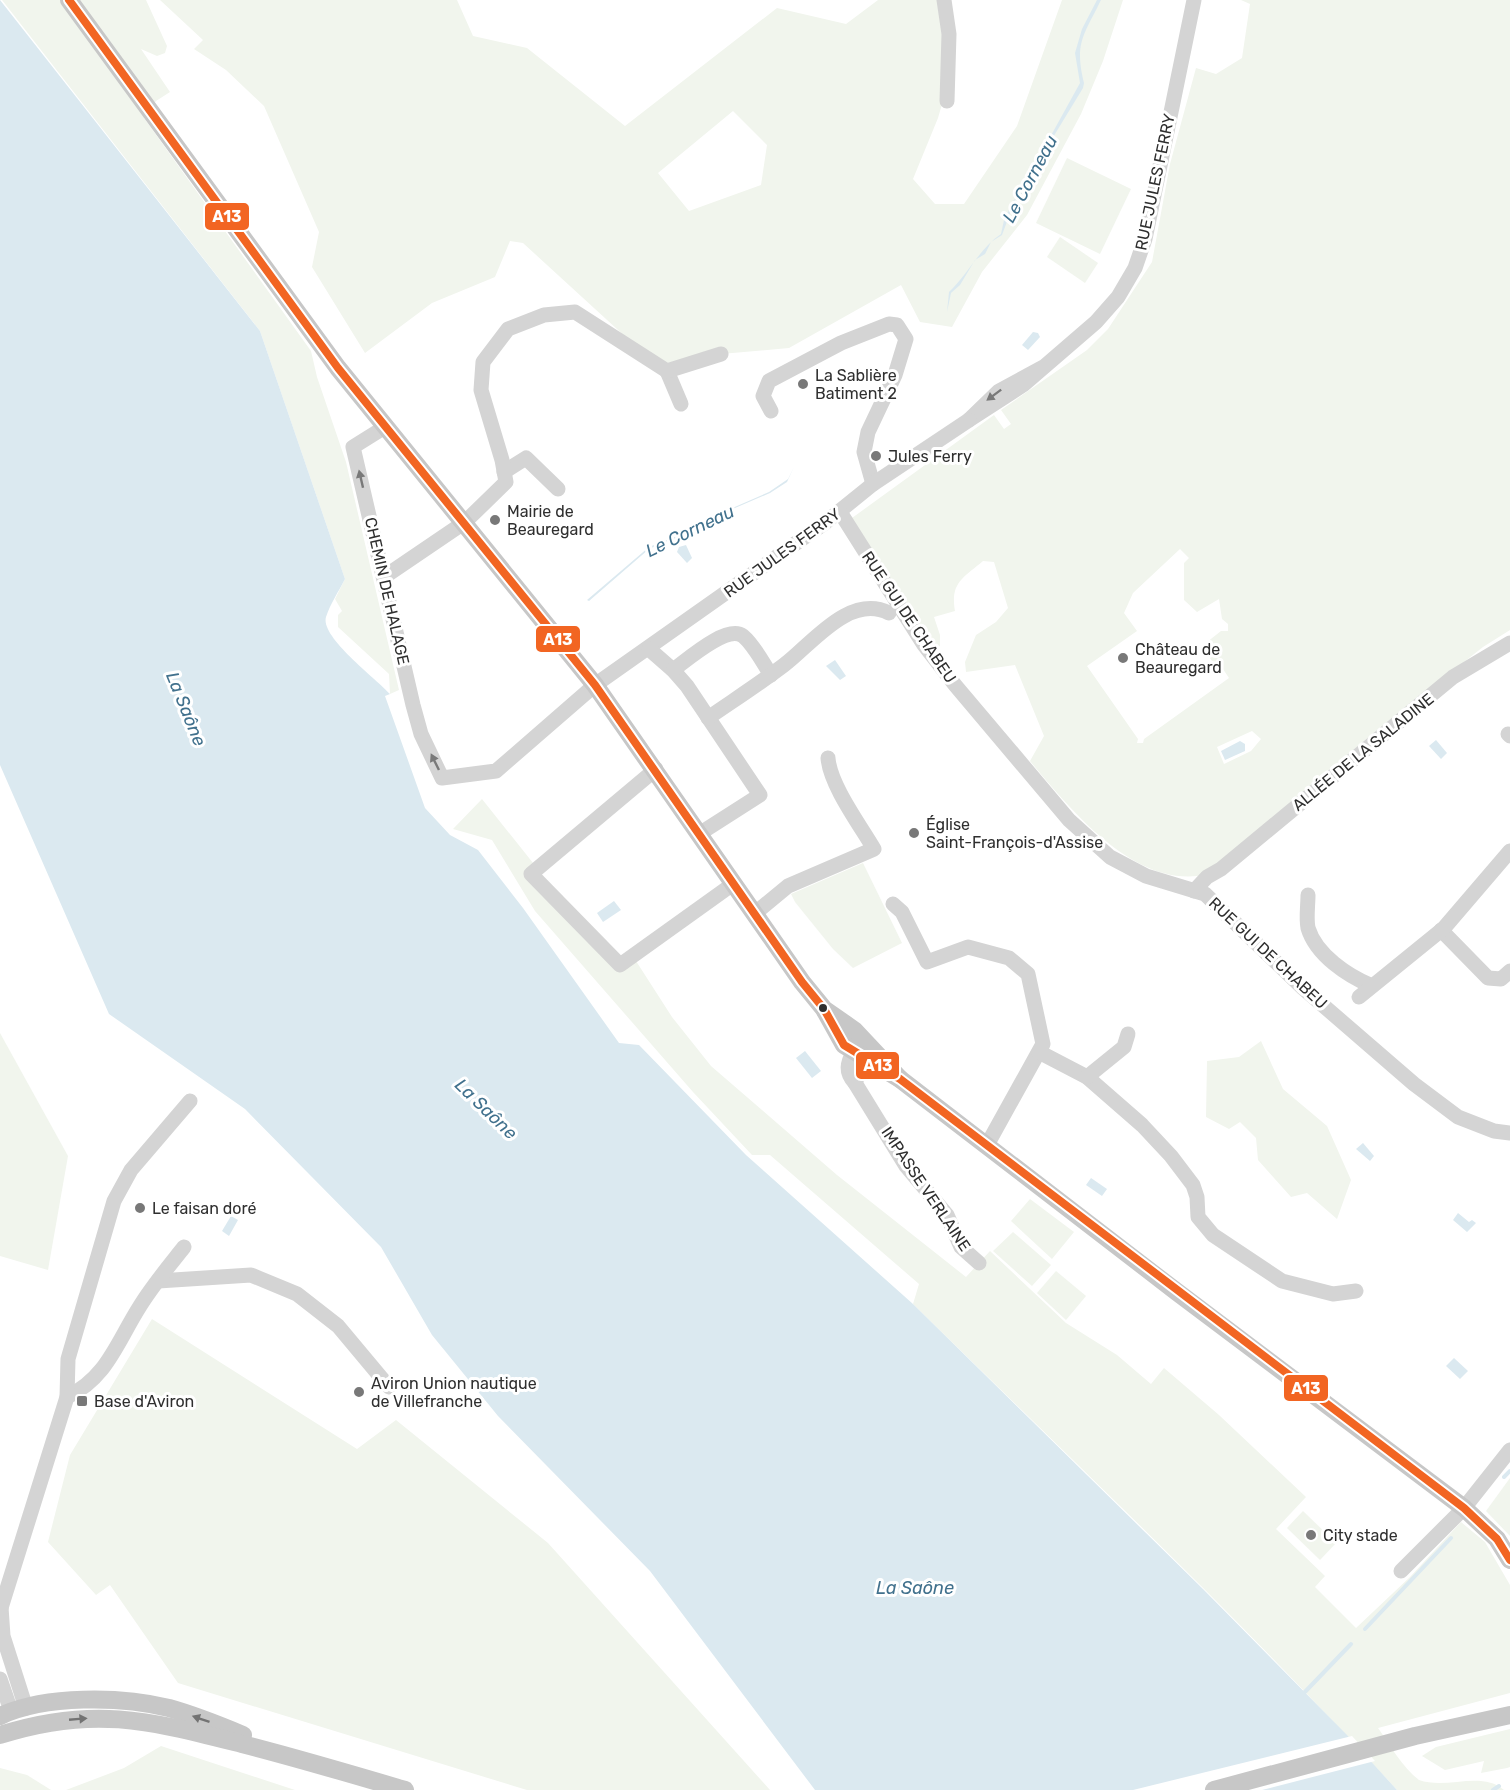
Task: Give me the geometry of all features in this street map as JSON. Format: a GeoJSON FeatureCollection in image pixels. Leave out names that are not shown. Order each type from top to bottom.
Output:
{"type":"FeatureCollection","features":[{"type":"Feature","properties":{"kind":"main road"},"geometry":{"type":"LineString","coordinates":[[69,0],[338,368],[595,685],[656,769],[754,914],[824,1009],[844,1045],[861,1050],[900,1079],[1464,1508],[1497,1539],[1510,1560]]}},
{"type":"Feature","properties":{"kind":"main road"},"geometry":{"type":"LineString","coordinates":[[21,1728],[12,1711],[73,1700],[133,1702],[168,1708],[314,1763]]}},
{"type":"Feature","properties":{"kind":"main road"},"geometry":{"type":"LineString","coordinates":[[1214,1790],[1505,1714]]}},
{"type":"Feature","properties":{"kind":"main road"},"geometry":{"type":"LineString","coordinates":[[0,1735],[21,1728],[78,1719],[143,1720],[314,1763],[405,1790]]}},
{"type":"Feature","properties":{"kind":"street"},"geometry":{"type":"LineString","coordinates":[[944,0],[949,34],[947,101]]}},
{"type":"Feature","properties":{"kind":"street","name":"RUE JULES FERRY"},"geometry":{"type":"LineString","coordinates":[[496,771],[595,685],[840,512],[873,484],[969,420],[999,391],[1045,366],[1070,348],[1096,322],[1118,297],[1136,268],[1145,238],[1194,0]]}},
{"type":"Feature","properties":{"kind":"street"},"geometry":{"type":"LineString","coordinates":[[384,577],[465,522],[506,482],[482,390],[483,362],[508,329],[544,315],[575,312],[667,371],[681,404]]}},
{"type":"Feature","properties":{"kind":"street"},"geometry":{"type":"LineString","coordinates":[[771,411],[763,396],[769,381],[841,343],[889,324],[897,325],[906,339],[895,375],[868,432],[864,452],[873,484]]}},
{"type":"Feature","properties":{"kind":"street"},"geometry":{"type":"LineString","coordinates":[[667,371],[721,354]]}},
{"type":"Feature","properties":{"kind":"street","name":"CHEMIN DE HALAGE"},"geometry":{"type":"LineString","coordinates":[[385,427],[353,447],[421,734],[442,778],[496,771]]}},
{"type":"Feature","properties":{"kind":"street"},"geometry":{"type":"LineString","coordinates":[[504,472],[526,458],[558,489]]}},
{"type":"Feature","properties":{"kind":"street","name":"RUE GUI DE CHABEU"},"geometry":{"type":"LineString","coordinates":[[840,512],[930,653],[1069,820],[1110,858],[1146,876],[1199,892],[1303,988],[1414,1084],[1458,1117],[1494,1131],[1510,1133]]}},
{"type":"Feature","properties":{"kind":"street"},"geometry":{"type":"LineString","coordinates":[[708,718],[771,675],[841,618],[868,609],[881,609],[888,613]]}},
{"type":"Feature","properties":{"kind":"street"},"geometry":{"type":"LineString","coordinates":[[673,670],[721,636],[734,633],[742,636],[771,675]]}},
{"type":"Feature","properties":{"kind":"street","name":"ALLÉE DE LA SALADINE"},"geometry":{"type":"LineString","coordinates":[[1199,892],[1207,877],[1221,869],[1453,677],[1510,643]]}},
{"type":"Feature","properties":{"kind":"street"},"geometry":{"type":"LineString","coordinates":[[649,649],[673,670],[760,795],[699,834]]}},
{"type":"Feature","properties":{"kind":"street"},"geometry":{"type":"LineString","coordinates":[[754,914],[792,884],[874,849],[829,768],[828,758]]}},
{"type":"Feature","properties":{"kind":"street"},"geometry":{"type":"LineString","coordinates":[[656,769],[531,874],[620,965],[733,884]]}},
{"type":"Feature","properties":{"kind":"street"},"geometry":{"type":"LineString","coordinates":[[1359,997],[1441,930],[1510,851]]}},
{"type":"Feature","properties":{"kind":"street"},"geometry":{"type":"LineString","coordinates":[[1308,895],[1307,925],[1311,936],[1340,968],[1356,980],[1372,986]]}},
{"type":"Feature","properties":{"kind":"street"},"geometry":{"type":"LineString","coordinates":[[893,904],[902,912],[927,962],[968,946],[1009,958],[1028,974],[1043,1044],[987,1145]]}},
{"type":"Feature","properties":{"kind":"street"},"geometry":{"type":"LineString","coordinates":[[1441,930],[1488,978],[1501,979],[1510,971]]}},
{"type":"Feature","properties":{"kind":"street"},"geometry":{"type":"LineString","coordinates":[[1087,1077],[1124,1047],[1128,1034]]}},
{"type":"Feature","properties":{"kind":"street","name":"IMPASSE VERLAINE"},"geometry":{"type":"LineString","coordinates":[[861,1050],[849,1060],[848,1071],[906,1166],[946,1215],[961,1247],[979,1263]]}},
{"type":"Feature","properties":{"kind":"street"},"geometry":{"type":"LineString","coordinates":[[1039,1052],[1087,1077],[1142,1125],[1173,1158],[1195,1191],[1198,1217],[1213,1235],[1282,1281],[1333,1294],[1356,1292]]}},
{"type":"Feature","properties":{"kind":"street"},"geometry":{"type":"LineString","coordinates":[[12,1711],[1,1609],[67,1397],[68,1359],[114,1201],[131,1170],[190,1101]]}},
{"type":"Feature","properties":{"kind":"street"},"geometry":{"type":"LineString","coordinates":[[67,1397],[86,1388],[104,1371],[141,1303],[184,1247]]}},
{"type":"Feature","properties":{"kind":"street"},"geometry":{"type":"LineString","coordinates":[[158,1281],[250,1275],[297,1294],[338,1326],[389,1387]]}},
{"type":"Feature","properties":{"kind":"street"},"geometry":{"type":"LineString","coordinates":[[1401,1571],[1464,1508],[1510,1450]]}},
{"type":"Feature","properties":{"kind":"street"},"geometry":{"type":"LineString","coordinates":[[0,1678],[12,1711]]}},
{"type":"Feature","properties":{"kind":"shaded area"},"geometry":{"type":"Polygon","coordinates":[[[2,0],[146,0],[167,46],[165,53],[157,56],[141,49],[170,92],[156,101],[144,118],[311,351],[317,377],[346,462],[399,690],[390,694],[389,674],[338,627],[338,615],[342,611],[335,599],[345,579],[260,331],[2,0]]]}},
{"type":"Feature","properties":{"kind":"shaded area"},"geometry":{"type":"Polygon","coordinates":[[[160,0],[457,0],[473,36],[527,48],[625,126],[777,8],[846,24],[878,0],[937,0],[949,80],[938,118],[913,179],[935,204],[964,204],[1017,126],[1062,0],[1123,0],[1103,61],[1081,114],[1027,215],[982,272],[952,327],[920,322],[901,285],[789,348],[721,354],[664,367],[630,341],[523,243],[510,241],[495,277],[432,303],[365,353],[312,267],[319,232],[264,106],[226,70],[194,49],[203,40],[160,0]],[[733,111],[658,173],[689,211],[761,185],[767,145],[733,111]]]}},
{"type":"Feature","properties":{"kind":"shaded area"},"geometry":{"type":"Polygon","coordinates":[[[1241,0],[1510,0],[1510,630],[1483,647],[1365,740],[1208,874],[1182,876],[1156,871],[1131,859],[1107,842],[1085,823],[1030,761],[1044,736],[1015,665],[966,672],[965,662],[976,635],[996,622],[1008,608],[994,562],[983,561],[956,587],[955,611],[934,617],[940,635],[940,646],[935,648],[852,518],[994,415],[1004,429],[1011,424],[1001,410],[1087,350],[1108,329],[1152,262],[1170,164],[1196,68],[1216,74],[1242,58],[1250,4],[1241,0]],[[1180,549],[1133,593],[1124,613],[1137,631],[1087,666],[1138,739],[1137,743],[1143,743],[1144,739],[1229,678],[1219,663],[1214,664],[1202,646],[1221,631],[1228,631],[1228,624],[1222,619],[1219,599],[1197,612],[1184,600],[1184,563],[1189,558],[1180,549]],[[1252,731],[1217,747],[1224,764],[1251,751],[1261,739],[1252,731]]]}},
{"type":"Feature","properties":{"kind":"shaded area"},"geometry":{"type":"Polygon","coordinates":[[[1067,158],[1131,189],[1100,254],[1036,223],[1067,158]]]}},
{"type":"Feature","properties":{"kind":"shaded area"},"geometry":{"type":"Polygon","coordinates":[[[1060,237],[1098,263],[1085,283],[1047,257],[1060,237]]]}},
{"type":"Feature","properties":{"kind":"shaded area"},"geometry":{"type":"Polygon","coordinates":[[[482,799],[537,868],[532,874],[620,964],[636,961],[672,1017],[711,1066],[837,1175],[966,1277],[990,1251],[1066,1323],[1117,1355],[1151,1384],[1164,1368],[1219,1415],[1306,1497],[1276,1529],[1325,1576],[1315,1587],[1356,1628],[1410,1577],[1461,1522],[1485,1542],[1510,1585],[1510,1693],[1378,1728],[1402,1762],[1419,1780],[1441,1783],[1485,1781],[1504,1790],[1397,1790],[1219,1604],[913,1304],[919,1284],[770,1155],[752,1155],[693,1092],[535,911],[492,840],[453,829],[482,799]]]}},
{"type":"Feature","properties":{"kind":"shaded area"},"geometry":{"type":"Polygon","coordinates":[[[863,863],[902,943],[853,968],[833,949],[791,894],[863,863]]]}},
{"type":"Feature","properties":{"kind":"shaded area"},"geometry":{"type":"Polygon","coordinates":[[[0,1033],[68,1156],[48,1270],[0,1256],[0,1033]]]}},
{"type":"Feature","properties":{"kind":"shaded area"},"geometry":{"type":"Polygon","coordinates":[[[1261,1041],[1283,1089],[1327,1126],[1351,1180],[1337,1219],[1307,1193],[1291,1197],[1258,1160],[1256,1138],[1240,1122],[1229,1129],[1206,1117],[1207,1061],[1239,1057],[1261,1041]]]}},
{"type":"Feature","properties":{"kind":"shaded area"},"geometry":{"type":"Polygon","coordinates":[[[1030,1199],[1074,1232],[1052,1259],[1011,1221],[1030,1199]]]}},
{"type":"Feature","properties":{"kind":"shaded area"},"geometry":{"type":"Polygon","coordinates":[[[1013,1232],[1051,1265],[1032,1286],[993,1251],[1013,1232]]]}},
{"type":"Feature","properties":{"kind":"shaded area"},"geometry":{"type":"Polygon","coordinates":[[[1056,1271],[1086,1296],[1066,1320],[1037,1293],[1056,1271]]]}},
{"type":"Feature","properties":{"kind":"shaded area"},"geometry":{"type":"Polygon","coordinates":[[[152,1319],[357,1449],[396,1420],[548,1543],[770,1790],[527,1790],[178,1683],[110,1585],[96,1595],[48,1542],[70,1455],[152,1319]]]}},
{"type":"Feature","properties":{"kind":"shaded area"},"geometry":{"type":"Polygon","coordinates":[[[1510,1478],[1510,1536],[1486,1511],[1510,1478]]]}},
{"type":"Feature","properties":{"kind":"shaded area","name":"City stade"},"geometry":{"type":"Polygon","coordinates":[[[1303,1511],[1336,1543],[1320,1560],[1287,1528],[1303,1511]]]}},
{"type":"Feature","properties":{"kind":"shaded area"},"geometry":{"type":"Polygon","coordinates":[[[1510,1729],[1510,1767],[1507,1768],[1481,1773],[1484,1761],[1445,1770],[1422,1756],[1436,1747],[1510,1729]]]}},
{"type":"Feature","properties":{"kind":"shaded area"},"geometry":{"type":"Polygon","coordinates":[[[161,1746],[295,1790],[66,1790],[124,1768],[161,1746]]]}},
{"type":"Feature","properties":{"kind":"shaded area"},"geometry":{"type":"Polygon","coordinates":[[[0,1768],[27,1775],[51,1790],[0,1790],[0,1768]]]}},
{"type":"Feature","properties":{"kind":"water","name":"La Saône"},"geometry":{"type":"Polygon","coordinates":[[[0,0],[260,331],[345,579],[332,602],[326,617],[326,625],[340,646],[390,694],[385,696],[425,808],[450,835],[478,850],[523,908],[619,1043],[639,1045],[746,1155],[913,1304],[1203,1589],[1346,1734],[1397,1790],[815,1790],[650,1571],[498,1416],[432,1335],[381,1247],[245,1109],[109,1014],[0,765],[0,0]]]}},
{"type":"Feature","properties":{"kind":"water"},"geometry":{"type":"Polygon","coordinates":[[[1097,0],[1101,0],[1082,40],[1080,58],[1083,88],[1041,157],[1031,185],[1015,200],[1002,235],[992,242],[1001,234],[1004,220],[1014,200],[1030,184],[1038,159],[1080,83],[1075,53],[1082,29],[1097,0]]]}},
{"type":"Feature","properties":{"kind":"water"},"geometry":{"type":"Polygon","coordinates":[[[991,242],[985,254],[976,260],[986,247],[991,242]]]}},
{"type":"Feature","properties":{"kind":"water"},"geometry":{"type":"Polygon","coordinates":[[[973,263],[960,285],[951,293],[947,312],[949,292],[973,263]]]}},
{"type":"Feature","properties":{"kind":"water"},"geometry":{"type":"Polygon","coordinates":[[[1033,332],[1038,333],[1040,337],[1028,350],[1022,345],[1033,332]]]}},
{"type":"Feature","properties":{"kind":"water","name":"Le Corneau"},"geometry":{"type":"Polygon","coordinates":[[[794,467],[787,482],[770,493],[721,514],[693,531],[649,549],[589,601],[587,600],[649,547],[692,530],[721,513],[769,492],[788,479],[794,467]]]}},
{"type":"Feature","properties":{"kind":"water"},"geometry":{"type":"Polygon","coordinates":[[[686,545],[692,558],[687,563],[677,552],[679,547],[686,545]]]}},
{"type":"Feature","properties":{"kind":"water"},"geometry":{"type":"Polygon","coordinates":[[[835,660],[846,676],[840,680],[826,666],[835,660]]]}},
{"type":"Feature","properties":{"kind":"water"},"geometry":{"type":"Polygon","coordinates":[[[1436,740],[1447,753],[1441,759],[1429,746],[1436,740]]]}},
{"type":"Feature","properties":{"kind":"water"},"geometry":{"type":"Polygon","coordinates":[[[1240,741],[1245,744],[1245,751],[1225,760],[1221,751],[1240,741]]]}},
{"type":"Feature","properties":{"kind":"water"},"geometry":{"type":"Polygon","coordinates":[[[614,901],[621,910],[603,922],[597,913],[614,901]]]}},
{"type":"Feature","properties":{"kind":"water"},"geometry":{"type":"Polygon","coordinates":[[[805,1051],[821,1071],[812,1078],[796,1058],[805,1051]]]}},
{"type":"Feature","properties":{"kind":"water"},"geometry":{"type":"Polygon","coordinates":[[[1363,1143],[1374,1156],[1370,1161],[1356,1149],[1363,1143]]]}},
{"type":"Feature","properties":{"kind":"water"},"geometry":{"type":"Polygon","coordinates":[[[1091,1178],[1107,1189],[1102,1196],[1086,1185],[1091,1178]]]}},
{"type":"Feature","properties":{"kind":"water"},"geometry":{"type":"Polygon","coordinates":[[[1458,1213],[1469,1222],[1472,1220],[1476,1223],[1467,1232],[1453,1220],[1458,1213]]]}},
{"type":"Feature","properties":{"kind":"water"},"geometry":{"type":"Polygon","coordinates":[[[231,1216],[238,1220],[229,1236],[222,1231],[231,1216]]]}},
{"type":"Feature","properties":{"kind":"water"},"geometry":{"type":"Polygon","coordinates":[[[1454,1358],[1468,1371],[1460,1379],[1446,1366],[1454,1358]]]}},
{"type":"Feature","properties":{"kind":"pier"},"geometry":{"type":"Polygon","coordinates":[[[1352,1736],[1375,1761],[1262,1790],[1133,1790],[1352,1736]]]}},
{"type":"Feature","properties":{"kind":"waterway"},"geometry":{"type":"LineString","coordinates":[[1504,1477],[1510,1471]]}},
{"type":"Feature","properties":{"kind":"waterway"},"geometry":{"type":"LineString","coordinates":[[1365,1629],[1451,1538]]}},
{"type":"Feature","properties":{"kind":"waterway"},"geometry":{"type":"LineString","coordinates":[[1302,1695],[1351,1644]]}},
{"type":"Feature","properties":{"kind":"waterway"},"geometry":{"type":"LineString","coordinates":[[1493,1790],[1499,1786]]}},
{"type":"Feature","properties":{"kind":"transit line","name":"A13"},"geometry":{"type":"LineString","coordinates":[[69,0],[338,368],[595,685],[802,982],[824,1009],[844,1045],[900,1079],[1464,1508],[1497,1539],[1510,1560]]}},
{"type":"Feature","properties":{"kind":"place","name":"La Sablière Batiment 2"},"geometry":{"type":"Point","coordinates":[803,384]}},
{"type":"Feature","properties":{"kind":"place","name":"Jules Ferry"},"geometry":{"type":"Point","coordinates":[876,456]}},
{"type":"Feature","properties":{"kind":"place","name":"Mairie de Beauregard"},"geometry":{"type":"Point","coordinates":[495,520]}},
{"type":"Feature","properties":{"kind":"place","name":"Château de Beauregard"},"geometry":{"type":"Point","coordinates":[1123,658]}},
{"type":"Feature","properties":{"kind":"place","name":"Église Saint-François-d'Assise"},"geometry":{"type":"Point","coordinates":[914,833]}},
{"type":"Feature","properties":{"kind":"place","name":"Le faisan doré"},"geometry":{"type":"Point","coordinates":[140,1208]}},
{"type":"Feature","properties":{"kind":"place","name":"Aviron Union nautique de Villefranche"},"geometry":{"type":"Point","coordinates":[359,1392]}},
{"type":"Feature","properties":{"kind":"place","name":"Base d'Aviron"},"geometry":{"type":"Point","coordinates":[82,1401]}},
{"type":"Feature","properties":{"kind":"place","name":"City stade"},"geometry":{"type":"Point","coordinates":[1311,1535]}}]}
